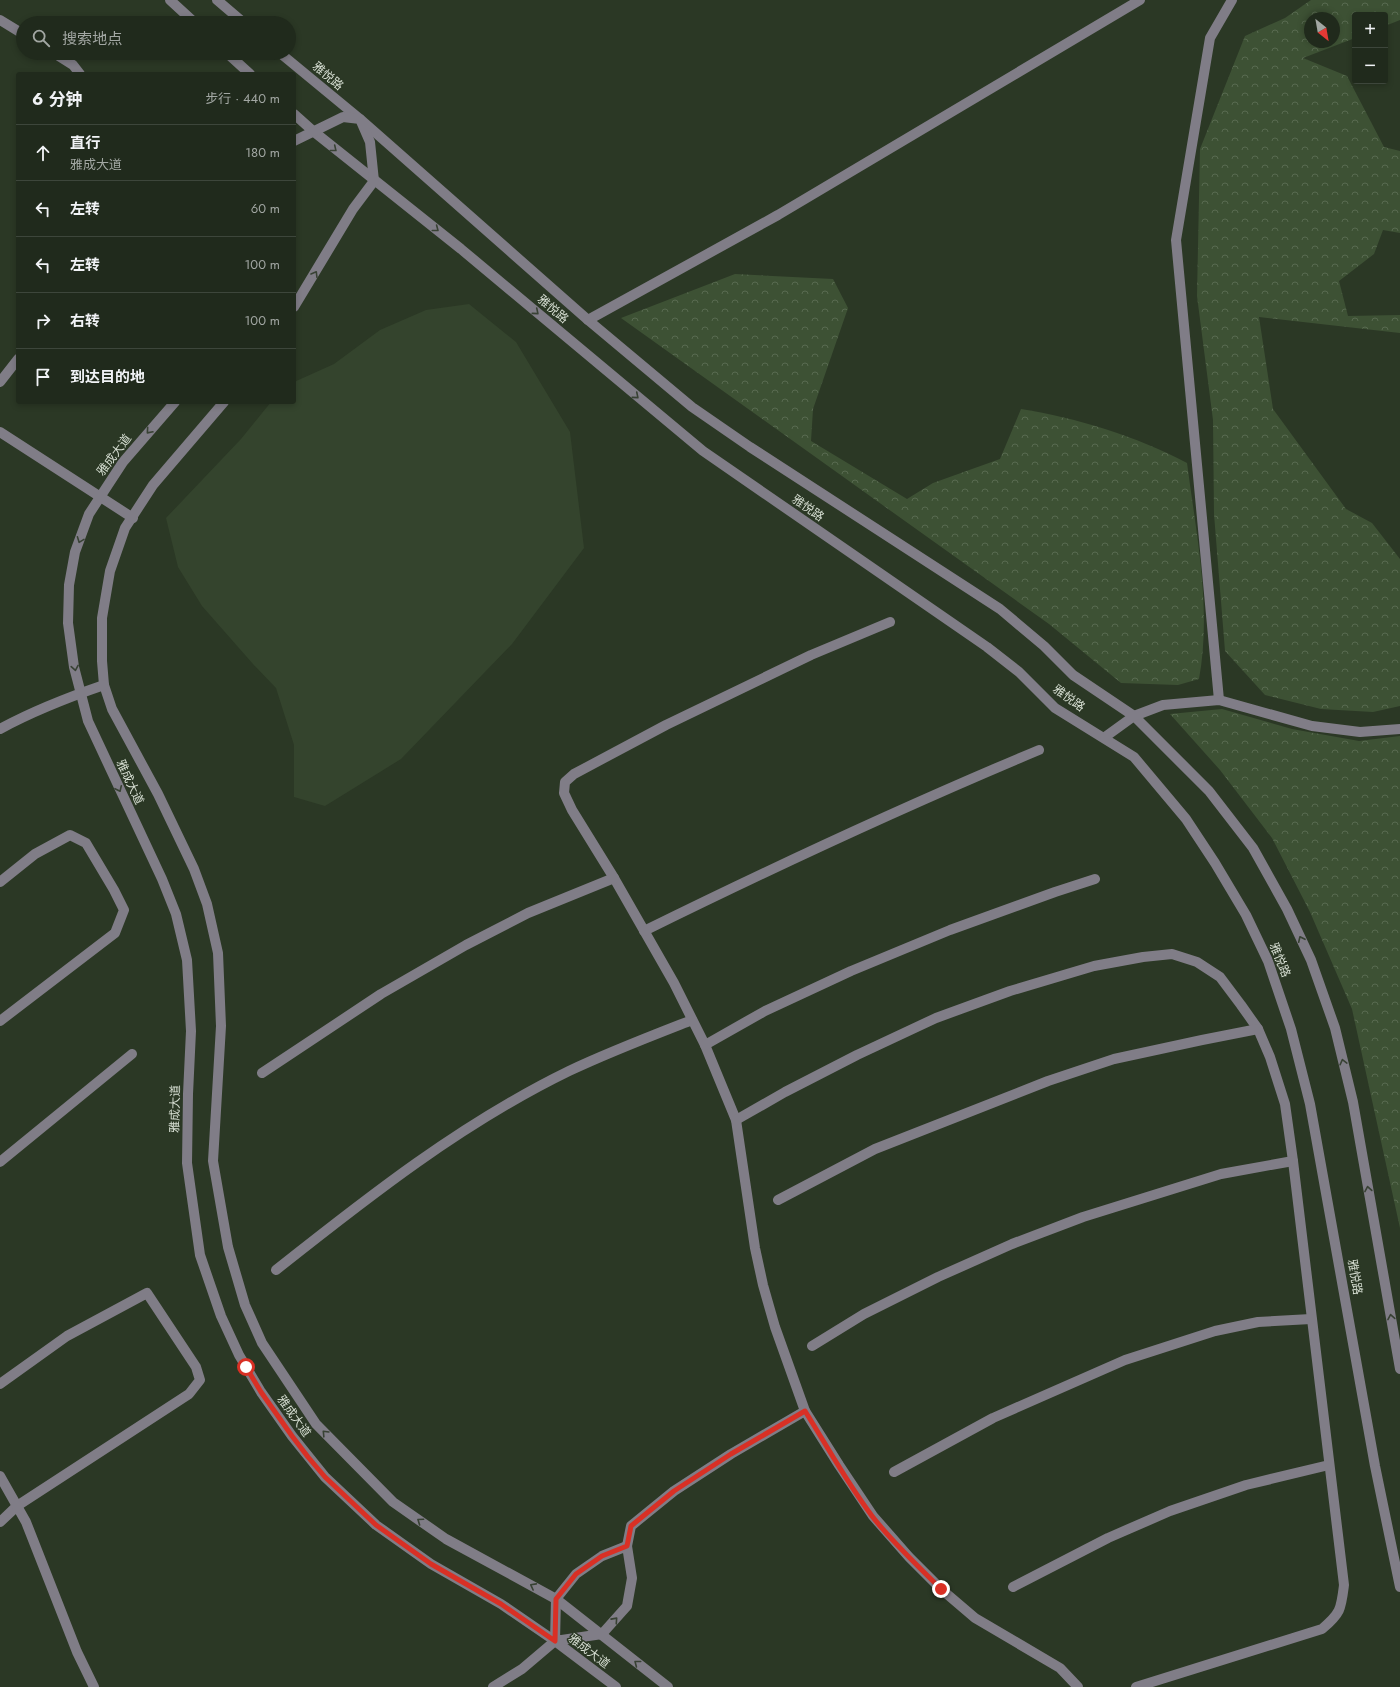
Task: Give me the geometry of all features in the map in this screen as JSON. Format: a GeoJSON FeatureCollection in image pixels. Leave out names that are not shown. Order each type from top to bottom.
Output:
{"type":"FeatureCollection","features":[{"type":"Feature","properties":{"kind":"street"},"geometry":{"type":"LineString","coordinates":[[170,0],[187,16]]}},
{"type":"Feature","properties":{"kind":"street"},"geometry":{"type":"LineString","coordinates":[[217,0],[236,16]]}},
{"type":"Feature","properties":{"kind":"street"},"geometry":{"type":"LineString","coordinates":[[588,320],[785,211],[1140,0]]}},
{"type":"Feature","properties":{"kind":"street"},"geometry":{"type":"LineString","coordinates":[[1219,700],[1176,240],[1210,38],[1232,0]]}},
{"type":"Feature","properties":{"kind":"street"},"geometry":{"type":"LineString","coordinates":[[0,20],[16,30]]}},
{"type":"Feature","properties":{"kind":"street"},"geometry":{"type":"LineString","coordinates":[[66,60],[74,65],[79,72]]}},
{"type":"Feature","properties":{"kind":"street"},"geometry":{"type":"LineString","coordinates":[[235,60],[248,72]]}},
{"type":"Feature","properties":{"kind":"street","name":"雅悦路"},"geometry":{"type":"LineString","coordinates":[[288,60],[360,119],[588,320],[692,407],[750,447],[1000,609],[1044,646],[1073,675],[1134,716],[1209,791],[1253,848],[1287,909],[1311,960],[1335,1028],[1353,1102],[1400,1369]]}},
{"type":"Feature","properties":{"kind":"street","name":"雅悦路"},"geometry":{"type":"LineString","coordinates":[[296,116],[374,181],[461,249],[702,451],[986,647],[1019,672],[1055,708],[1105,737],[1134,757],[1186,818],[1246,915],[1268,961],[1291,1029],[1310,1104],[1375,1466],[1400,1586]]}},
{"type":"Feature","properties":{"kind":"street"},"geometry":{"type":"LineString","coordinates":[[296,140],[343,117],[360,119],[370,142],[374,181],[354,210],[296,304]]}},
{"type":"Feature","properties":{"kind":"street"},"geometry":{"type":"LineString","coordinates":[[0,382],[16,362]]}},
{"type":"Feature","properties":{"kind":"street","name":"雅成大道"},"geometry":{"type":"LineString","coordinates":[[173,404],[122,462],[99,496],[89,514],[75,552],[69,585],[68,623],[80,693],[88,721],[162,879],[176,914],[187,960],[191,1031],[187,1163],[200,1255],[221,1316],[239,1355],[261,1392],[292,1436],[325,1477],[376,1525],[431,1564],[501,1604],[555,1641],[616,1687]]}},
{"type":"Feature","properties":{"kind":"street"},"geometry":{"type":"LineString","coordinates":[[222,404],[153,485],[133,518],[125,528],[110,571],[102,618],[102,654],[104,685],[112,709],[158,794],[194,869],[207,904],[218,953],[221,1026],[213,1161],[228,1247],[245,1306],[262,1343],[316,1424],[393,1502],[446,1540],[556,1599],[668,1687]]}},
{"type":"Feature","properties":{"kind":"street"},"geometry":{"type":"LineString","coordinates":[[0,432],[133,518]]}},
{"type":"Feature","properties":{"kind":"street"},"geometry":{"type":"LineString","coordinates":[[890,622],[811,655],[666,725],[574,774],[565,782],[564,793],[572,810],[614,878],[674,983],[705,1045],[736,1120],[755,1248],[763,1285],[775,1327],[805,1411],[838,1465],[872,1516],[909,1557],[941,1589],[974,1618],[1060,1668],[1078,1687]]}},
{"type":"Feature","properties":{"kind":"street"},"geometry":{"type":"LineString","coordinates":[[0,729],[16,720],[80,693],[104,685]]}},
{"type":"Feature","properties":{"kind":"street"},"geometry":{"type":"LineString","coordinates":[[1105,737],[1134,716],[1164,705],[1219,700],[1312,726],[1360,732],[1400,729]]}},
{"type":"Feature","properties":{"kind":"street"},"geometry":{"type":"LineString","coordinates":[[644,930],[858,828],[943,790],[1039,750]]}},
{"type":"Feature","properties":{"kind":"street"},"geometry":{"type":"LineString","coordinates":[[0,882],[35,854],[70,835],[86,843],[124,910],[115,933],[0,1021]]}},
{"type":"Feature","properties":{"kind":"street"},"geometry":{"type":"LineString","coordinates":[[262,1073],[381,994],[466,945],[528,913],[614,878]]}},
{"type":"Feature","properties":{"kind":"street"},"geometry":{"type":"LineString","coordinates":[[705,1045],[765,1011],[851,971],[950,930],[1055,892],[1096,880]]}},
{"type":"Feature","properties":{"kind":"street"},"geometry":{"type":"LineString","coordinates":[[736,1120],[785,1092],[857,1055],[936,1018],[1010,991],[1094,966],[1142,957],[1172,954],[1197,962],[1220,977],[1258,1029],[1270,1057],[1285,1104],[1344,1585],[1342,1607],[1334,1619],[1322,1629],[1136,1687]]}},
{"type":"Feature","properties":{"kind":"street"},"geometry":{"type":"LineString","coordinates":[[276,1270],[351,1210],[439,1147],[506,1106],[568,1072],[631,1044],[692,1020]]}},
{"type":"Feature","properties":{"kind":"street"},"geometry":{"type":"LineString","coordinates":[[778,1200],[875,1149],[1048,1081],[1114,1060],[1258,1029]]}},
{"type":"Feature","properties":{"kind":"street"},"geometry":{"type":"LineString","coordinates":[[0,1162],[132,1054]]}},
{"type":"Feature","properties":{"kind":"street"},"geometry":{"type":"LineString","coordinates":[[812,1346],[870,1311],[938,1277],[1012,1244],[1083,1217],[1221,1174],[1293,1161]]}},
{"type":"Feature","properties":{"kind":"street"},"geometry":{"type":"LineString","coordinates":[[0,1384],[67,1336],[148,1293],[196,1367],[200,1380],[190,1394],[17,1506],[0,1522]]}},
{"type":"Feature","properties":{"kind":"street"},"geometry":{"type":"LineString","coordinates":[[894,1472],[993,1418],[1125,1360],[1216,1331],[1258,1322],[1311,1319]]}},
{"type":"Feature","properties":{"kind":"street"},"geometry":{"type":"LineString","coordinates":[[493,1687],[522,1669],[555,1641],[602,1634],[627,1606],[632,1578],[627,1546],[631,1526],[674,1491],[731,1454],[805,1411]]}},
{"type":"Feature","properties":{"kind":"street"},"geometry":{"type":"LineString","coordinates":[[1012,1587],[1108,1538],[1170,1511],[1246,1485],[1329,1465]]}},
{"type":"Feature","properties":{"kind":"street"},"geometry":{"type":"LineString","coordinates":[[0,1476],[26,1522],[77,1652],[94,1687]]}},
{"type":"Feature","properties":{"kind":"street"},"geometry":{"type":"LineString","coordinates":[[555,1641],[556,1599],[576,1574],[602,1556],[627,1546]]}},
{"type":"Feature","properties":{"kind":"shaded area"},"geometry":{"type":"Polygon","coordinates":[[[469,304],[516,342],[570,432],[584,548],[512,644],[401,759],[325,806],[294,797],[294,745],[276,688],[202,606],[178,567],[166,518],[241,439],[269,404],[296,404],[296,381],[334,364],[380,330],[426,310],[469,304]]]}},
{"type":"Feature","properties":{"kind":"green space"},"geometry":{"type":"Polygon","coordinates":[[[1311,0],[1400,0],[1400,20],[1388,25],[1388,12],[1352,12],[1352,39],[1340,44],[1340,12],[1304,12],[1304,48],[1329,48],[1303,58],[1347,76],[1384,147],[1400,151],[1400,233],[1383,230],[1374,254],[1339,281],[1348,316],[1400,315],[1400,333],[1259,317],[1273,409],[1346,509],[1372,523],[1400,559],[1400,706],[1373,712],[1321,709],[1265,695],[1225,651],[1214,514],[1213,420],[1197,296],[1200,149],[1245,36],[1285,18],[1311,0]]]}},
{"type":"Feature","properties":{"kind":"green space"},"geometry":{"type":"Polygon","coordinates":[[[735,274],[833,279],[848,308],[813,409],[811,441],[907,499],[933,483],[1000,459],[1021,409],[1063,417],[1106,429],[1147,444],[1187,463],[1198,543],[1203,598],[1203,652],[1199,679],[1178,685],[1121,683],[1049,624],[621,318],[735,274]]]}},
{"type":"Feature","properties":{"kind":"green space"},"geometry":{"type":"Polygon","coordinates":[[[1222,709],[1292,729],[1359,741],[1400,736],[1400,1228],[1352,1009],[1310,912],[1272,838],[1220,770],[1170,714],[1222,709]]]}},
{"type":"Feature","properties":{"kind":"route"},"geometry":{"type":"LineString","coordinates":[[246,1367],[261,1392],[308,1457],[325,1477],[376,1525],[431,1564],[501,1604],[555,1641],[556,1599],[576,1574],[602,1556],[627,1546],[631,1526],[674,1491],[731,1454],[805,1411],[838,1465],[872,1516],[909,1557],[941,1589]]}}]}
